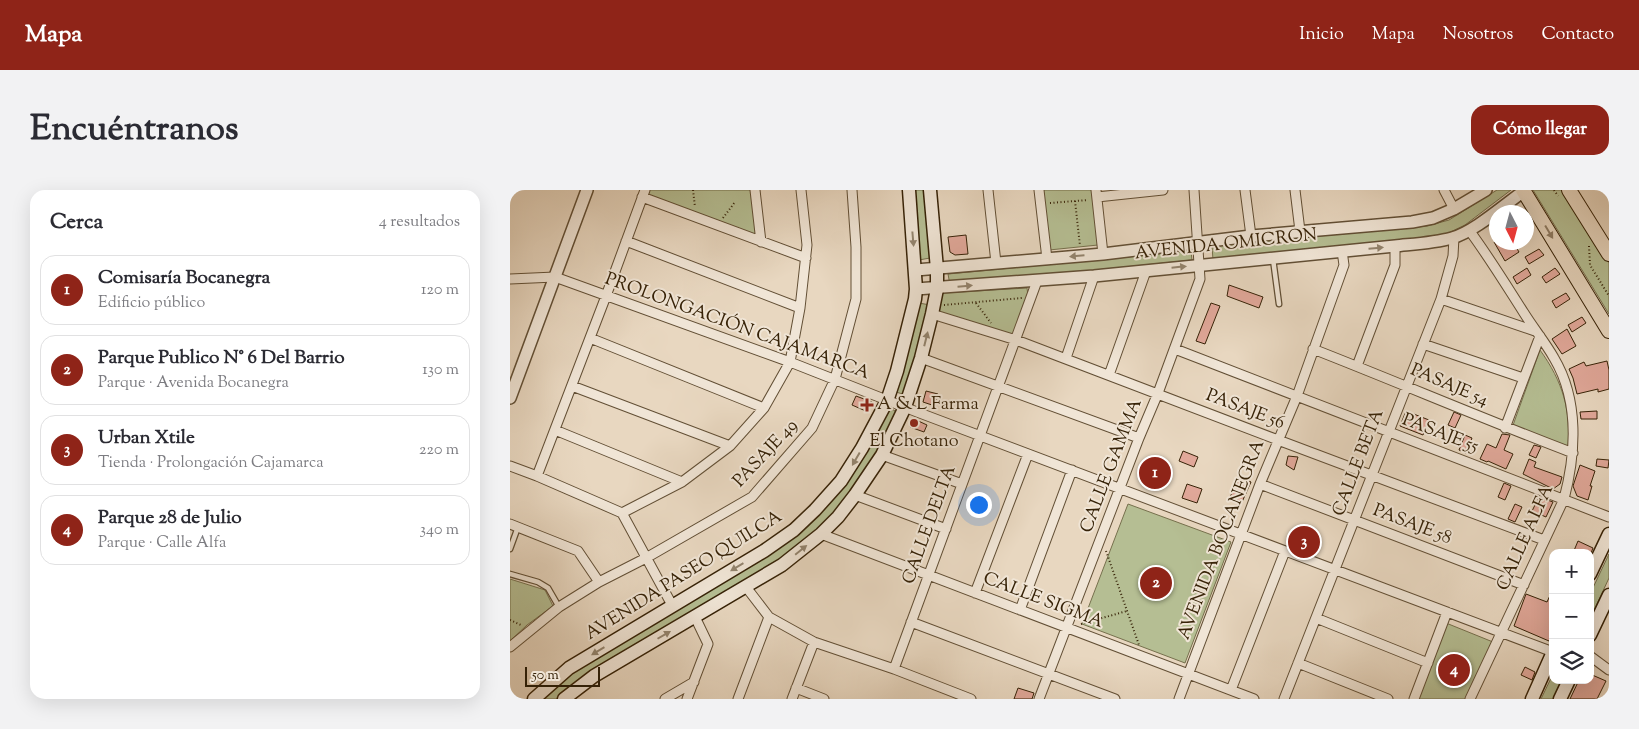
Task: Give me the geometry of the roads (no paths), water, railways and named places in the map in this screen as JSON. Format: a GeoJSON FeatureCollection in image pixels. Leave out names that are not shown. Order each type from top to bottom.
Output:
{"type":"FeatureCollection","features":[{"type":"Feature","properties":{"kind":"main road","name":"AVENIDA PASEO QUILCA"},"geometry":{"type":"LineString","coordinates":[[534,699],[569,668],[764,551],[794,530],[815,510],[853,465],[887,401],[897,371],[916,289],[909,190]]}},
{"type":"Feature","properties":{"kind":"main road"},"geometry":{"type":"LineString","coordinates":[[564,699],[594,676],[782,565],[821,534],[838,517],[855,495],[882,455],[905,407],[921,358],[932,314],[937,289],[937,269],[930,190]]}},
{"type":"Feature","properties":{"kind":"main road"},"geometry":{"type":"LineString","coordinates":[[1523,190],[1609,331]]}},
{"type":"Feature","properties":{"kind":"main road"},"geometry":{"type":"LineString","coordinates":[[1564,194],[1609,254]]}},
{"type":"Feature","properties":{"kind":"main road"},"geometry":{"type":"LineString","coordinates":[[1594,566],[1609,534]]}},
{"type":"Feature","properties":{"kind":"main road"},"geometry":{"type":"LineString","coordinates":[[1594,627],[1609,595]]}},
{"type":"Feature","properties":{"kind":"main road"},"geometry":{"type":"LineString","coordinates":[[1532,699],[1549,661]]}},
{"type":"Feature","properties":{"kind":"main road"},"geometry":{"type":"LineString","coordinates":[[1560,699],[1567,684]]}},
{"type":"Feature","properties":{"kind":"street"},"geometry":{"type":"LineString","coordinates":[[510,398],[514,378],[555,277],[587,190]]}},
{"type":"Feature","properties":{"kind":"street"},"geometry":{"type":"LineString","coordinates":[[755,190],[761,242]]}},
{"type":"Feature","properties":{"kind":"street"},"geometry":{"type":"LineString","coordinates":[[622,513],[682,482],[730,446],[764,408],[790,362],[800,308],[807,245],[801,190]]}},
{"type":"Feature","properties":{"kind":"street","name":"PASAJE 49"},"geometry":{"type":"LineString","coordinates":[[510,647],[559,607],[599,582],[646,558],[752,497],[812,428],[835,379],[856,298],[856,247],[852,190]]}},
{"type":"Feature","properties":{"kind":"street"},"geometry":{"type":"LineString","coordinates":[[988,190],[996,263]]}},
{"type":"Feature","properties":{"kind":"street"},"geometry":{"type":"LineString","coordinates":[[1039,190],[1047,259]]}},
{"type":"Feature","properties":{"kind":"street"},"geometry":{"type":"LineString","coordinates":[[1103,254],[1097,194],[1163,190]]}},
{"type":"Feature","properties":{"kind":"street","name":"CALLE GAMMA"},"geometry":{"type":"LineString","coordinates":[[1039,699],[1139,438],[1175,350],[1200,279],[1194,190]]}},
{"type":"Feature","properties":{"kind":"street"},"geometry":{"type":"LineString","coordinates":[[1245,190],[1251,236]]}},
{"type":"Feature","properties":{"kind":"street"},"geometry":{"type":"LineString","coordinates":[[1295,190],[1300,231]]}},
{"type":"Feature","properties":{"kind":"street"},"geometry":{"type":"LineString","coordinates":[[1444,190],[1454,209]]}},
{"type":"Feature","properties":{"kind":"street","name":"AVENIDA OMICRON"},"geometry":{"type":"LineString","coordinates":[[916,270],[1103,254],[1251,236],[1412,222],[1433,218],[1454,209],[1486,190]]}},
{"type":"Feature","properties":{"kind":"street","name":"AVENIDA OMICRON"},"geometry":{"type":"LineString","coordinates":[[916,289],[937,289],[1146,271],[1342,252],[1454,237],[1469,230],[1523,190]]}},
{"type":"Feature","properties":{"kind":"street"},"geometry":{"type":"LineString","coordinates":[[537,476],[643,194],[696,217],[806,258]]}},
{"type":"Feature","properties":{"kind":"street","name":"CALLE ALFA"},"geometry":{"type":"LineString","coordinates":[[1469,230],[1483,248],[1555,358],[1566,384],[1572,413],[1573,453],[1564,499],[1470,699]]}},
{"type":"Feature","properties":{"kind":"street","name":"CALLE BETA"},"geometry":{"type":"LineString","coordinates":[[1284,699],[1441,298],[1453,256],[1454,237]]}},
{"type":"Feature","properties":{"kind":"street"},"geometry":{"type":"LineString","coordinates":[[626,241],[800,308]]}},
{"type":"Feature","properties":{"kind":"street"},"geometry":{"type":"LineString","coordinates":[[1357,366],[1396,265],[1394,246]]}},
{"type":"Feature","properties":{"kind":"street","name":"AVENIDA BOCANEGRA"},"geometry":{"type":"LineString","coordinates":[[1180,699],[1260,484],[1297,396],[1344,265],[1342,252]]}},
{"type":"Feature","properties":{"kind":"street"},"geometry":{"type":"LineString","coordinates":[[1109,375],[1146,271]]}},
{"type":"Feature","properties":{"kind":"street"},"geometry":{"type":"LineString","coordinates":[[1066,358],[1094,276]]}},
{"type":"Feature","properties":{"kind":"street"},"geometry":{"type":"LineString","coordinates":[[510,279],[555,277]]}},
{"type":"Feature","properties":{"kind":"street","name":"PROLONGACIÓN CAJAMARCA"},"geometry":{"type":"LineString","coordinates":[[555,277],[790,362],[887,401],[1549,651]]}},
{"type":"Feature","properties":{"kind":"street","name":"CALLE DELTA"},"geometry":{"type":"LineString","coordinates":[[894,669],[1037,280]]}},
{"type":"Feature","properties":{"kind":"street"},"geometry":{"type":"LineString","coordinates":[[1441,298],[1538,334],[1505,428]]}},
{"type":"Feature","properties":{"kind":"street","name":"PASAJE 56"},"geometry":{"type":"LineString","coordinates":[[932,314],[1016,340],[1066,358],[1544,540]]}},
{"type":"Feature","properties":{"kind":"street"},"geometry":{"type":"LineString","coordinates":[[590,338],[764,408]]}},
{"type":"Feature","properties":{"kind":"street"},"geometry":{"type":"LineString","coordinates":[[1423,344],[1524,378]]}},
{"type":"Feature","properties":{"kind":"street","name":"PASAJE 54"},"geometry":{"type":"LineString","coordinates":[[1313,349],[1505,428],[1573,453]]}},
{"type":"Feature","properties":{"kind":"street","name":"PASAJE 55"},"geometry":{"type":"LineString","coordinates":[[1175,350],[1609,517]]}},
{"type":"Feature","properties":{"kind":"street"},"geometry":{"type":"LineString","coordinates":[[921,358],[1139,438]]}},
{"type":"Feature","properties":{"kind":"street"},"geometry":{"type":"LineString","coordinates":[[572,386],[730,446]]}},
{"type":"Feature","properties":{"kind":"street"},"geometry":{"type":"LineString","coordinates":[[555,430],[682,482]]}},
{"type":"Feature","properties":{"kind":"street"},"geometry":{"type":"LineString","coordinates":[[975,593],[1028,454]]}},
{"type":"Feature","properties":{"kind":"street"},"geometry":{"type":"LineString","coordinates":[[882,455],[962,484]]}},
{"type":"Feature","properties":{"kind":"street"},"geometry":{"type":"LineString","coordinates":[[510,466],[622,513],[672,605]]}},
{"type":"Feature","properties":{"kind":"street"},"geometry":{"type":"LineString","coordinates":[[1020,610],[1072,470]]}},
{"type":"Feature","properties":{"kind":"street","name":"PASAJE 58"},"geometry":{"type":"LineString","coordinates":[[1260,484],[1524,585]]}},
{"type":"Feature","properties":{"kind":"street"},"geometry":{"type":"LineString","coordinates":[[855,495],[946,529]]}},
{"type":"Feature","properties":{"kind":"street"},"geometry":{"type":"LineString","coordinates":[[514,525],[578,551],[599,582]]}},
{"type":"Feature","properties":{"kind":"street","name":"CALLE SIGMA"},"geometry":{"type":"LineString","coordinates":[[821,534],[1254,699]]}},
{"type":"Feature","properties":{"kind":"street"},"geometry":{"type":"LineString","coordinates":[[1230,690],[1285,551]]}},
{"type":"Feature","properties":{"kind":"street"},"geometry":{"type":"LineString","coordinates":[[746,587],[769,617],[814,642],[894,669],[971,699]]}},
{"type":"Feature","properties":{"kind":"street"},"geometry":{"type":"LineString","coordinates":[[1414,699],[1447,612]]}},
{"type":"Feature","properties":{"kind":"street"},"geometry":{"type":"LineString","coordinates":[[687,699],[708,644],[695,617]]}},
{"type":"Feature","properties":{"kind":"street"},"geometry":{"type":"LineString","coordinates":[[738,699],[769,617]]}},
{"type":"Feature","properties":{"kind":"street"},"geometry":{"type":"LineString","coordinates":[[1316,618],[1428,663]]}},
{"type":"Feature","properties":{"kind":"street"},"geometry":{"type":"LineString","coordinates":[[911,622],[1115,699]]}},
{"type":"Feature","properties":{"kind":"street"},"geometry":{"type":"LineString","coordinates":[[792,699],[814,642]]}},
{"type":"Feature","properties":{"kind":"street"},"geometry":{"type":"LineString","coordinates":[[1594,659],[1609,670]]}},
{"type":"Feature","properties":{"kind":"street"},"geometry":{"type":"LineString","coordinates":[[1298,662],[1388,699]]}},
{"type":"Feature","properties":{"kind":"street"},"geometry":{"type":"LineString","coordinates":[[665,699],[694,682]]}},
{"type":"Feature","properties":{"kind":"street"},"geometry":{"type":"LineString","coordinates":[[796,688],[824,699]]}},
{"type":"Feature","properties":{"kind":"lane"},"geometry":{"type":"LineString","coordinates":[[1273,258],[1279,304]]}},
{"type":"Feature","properties":{"kind":"lane"},"geometry":{"type":"LineString","coordinates":[[510,549],[514,525]]}},
{"type":"Feature","properties":{"kind":"lane"},"geometry":{"type":"LineString","coordinates":[[510,574],[538,582],[548,588],[559,607]]}},
{"type":"Feature","properties":{"kind":"place","name":"A & L Farma"},"geometry":{"type":"Point","coordinates":[867,405]}},
{"type":"Feature","properties":{"kind":"place","name":"El Chotano"},"geometry":{"type":"Point","coordinates":[914,423]}},
{"type":"Feature","properties":{"kind":"place","name":"Comisaría Bocanegra"},"geometry":{"type":"Point","coordinates":[1155,473]}},
{"type":"Feature","properties":{"kind":"place","name":"Urban Xtile"},"geometry":{"type":"Point","coordinates":[1304,542]}},
{"type":"Feature","properties":{"kind":"place","name":"Parque Publico N° 6 Del Barrio"},"geometry":{"type":"Point","coordinates":[1156,583]}},
{"type":"Feature","properties":{"kind":"place","name":"Parque 28 de Julio"},"geometry":{"type":"Point","coordinates":[1454,670]}}]}
